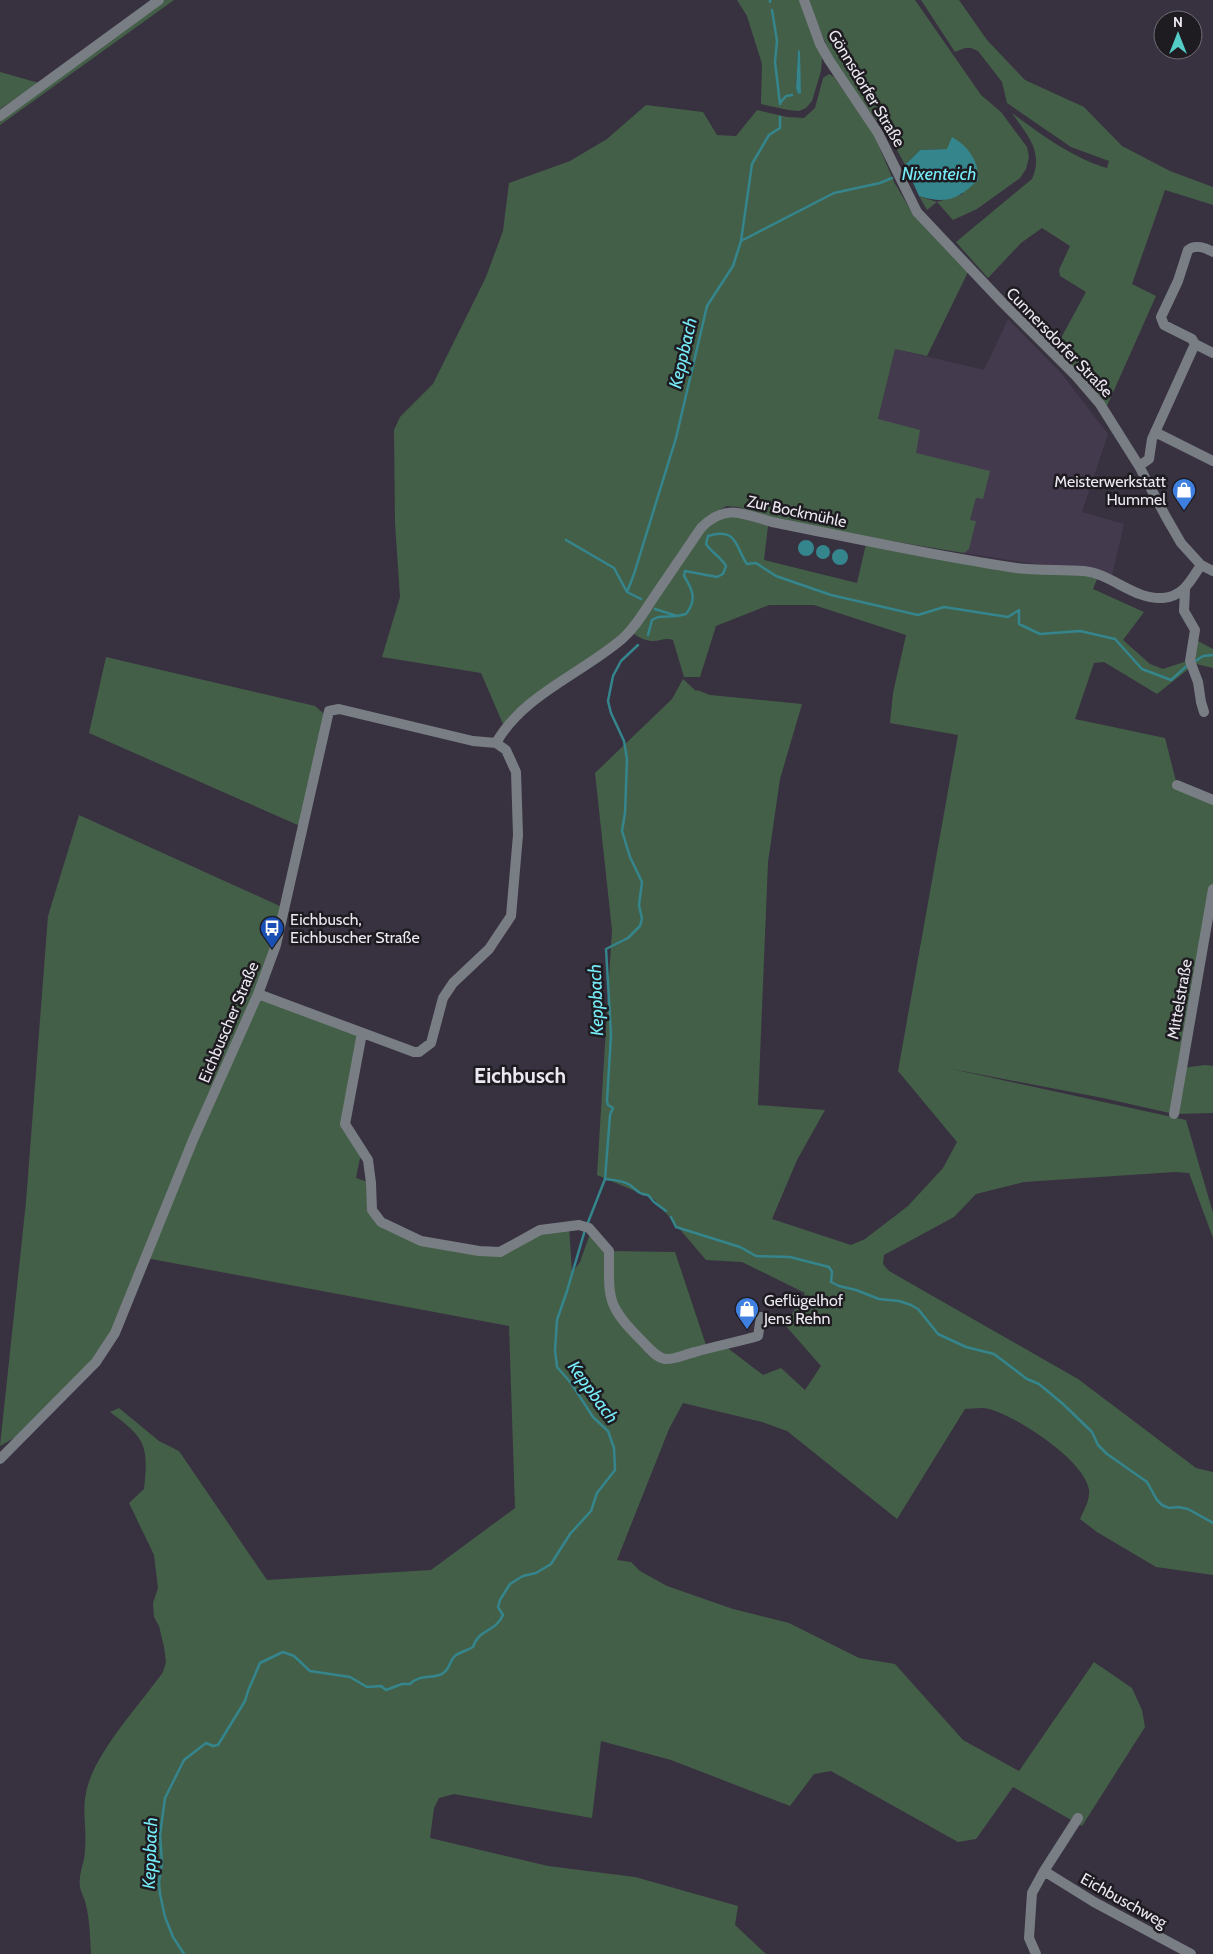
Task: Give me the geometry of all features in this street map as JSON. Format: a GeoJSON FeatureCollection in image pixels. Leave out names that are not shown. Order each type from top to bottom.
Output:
{"type":"FeatureCollection","features":[{"type":"Feature","properties":{"kind":"street"},"geometry":{"type":"LineString","coordinates":[[0,116],[159,0]]}},
{"type":"Feature","properties":{"kind":"street","name":"Gönnsdorfer Straße"},"geometry":{"type":"LineString","coordinates":[[804,0],[820,44],[829,60],[878,133],[917,212],[941,238]]}},
{"type":"Feature","properties":{"kind":"street","name":"Cunnersdorfer Straße"},"geometry":{"type":"LineString","coordinates":[[941,238],[1076,376],[1107,413],[1139,466],[1181,543],[1201,565],[1213,571]]}},
{"type":"Feature","properties":{"kind":"street"},"geometry":{"type":"LineString","coordinates":[[1213,252],[1197,247],[1192,247],[1188,250],[1178,281],[1161,317],[1164,325],[1192,339],[1195,344],[1213,353]]}},
{"type":"Feature","properties":{"kind":"street"},"geometry":{"type":"LineString","coordinates":[[1139,466],[1149,458],[1152,439],[1195,344]]}},
{"type":"Feature","properties":{"kind":"street"},"geometry":{"type":"LineString","coordinates":[[1155,432],[1213,461]]}},
{"type":"Feature","properties":{"kind":"street","name":"Zur Bockmühle"},"geometry":{"type":"LineString","coordinates":[[496,743],[503,730],[532,704],[565,678],[610,648],[632,629],[701,528],[711,517],[723,513],[734,512],[782,524],[1015,568],[1084,571],[1097,574],[1133,591],[1151,597],[1168,597],[1185,590]]}},
{"type":"Feature","properties":{"kind":"street"},"geometry":{"type":"LineString","coordinates":[[1201,565],[1185,590],[1184,610],[1195,630],[1191,664],[1198,682],[1204,712]]}},
{"type":"Feature","properties":{"kind":"street","name":"Eichbuscher Straße"},"geometry":{"type":"LineString","coordinates":[[0,1459],[96,1362],[115,1333],[193,1140],[258,994],[276,946],[329,711],[339,709],[473,741],[496,743]]}},
{"type":"Feature","properties":{"kind":"street"},"geometry":{"type":"LineString","coordinates":[[258,994],[414,1052],[419,1052],[431,1043],[443,998],[452,983],[489,949],[511,916],[518,836],[516,772],[506,750],[496,743]]}},
{"type":"Feature","properties":{"kind":"street"},"geometry":{"type":"LineString","coordinates":[[1177,785],[1213,800]]}},
{"type":"Feature","properties":{"kind":"street","name":"Mittelstraße"},"geometry":{"type":"LineString","coordinates":[[1174,1114],[1213,889]]}},
{"type":"Feature","properties":{"kind":"street"},"geometry":{"type":"LineString","coordinates":[[362,1033],[345,1124],[368,1160],[372,1210],[381,1222],[421,1241],[479,1251],[500,1252],[540,1230],[579,1226],[609,1251],[609,1292],[613,1307],[623,1322],[657,1356],[666,1359],[725,1346],[758,1336],[761,1316]]}},
{"type":"Feature","properties":{"kind":"street"},"geometry":{"type":"LineString","coordinates":[[1036,1954],[1030,1938],[1032,1893],[1044,1870],[1078,1818]]}},
{"type":"Feature","properties":{"kind":"street","name":"Eichbuschweg"},"geometry":{"type":"LineString","coordinates":[[1044,1870],[1094,1902],[1191,1954]]}},
{"type":"Feature","properties":{"kind":"shaded area"},"geometry":{"type":"Polygon","coordinates":[[[1008,319],[1061,373],[1108,434],[1082,512],[1124,524],[1112,576],[964,553],[969,548],[975,521],[970,520],[976,498],[983,499],[916,453],[878,419],[895,349],[984,370],[1008,319]]]}},
{"type":"Feature","properties":{"kind":"green space"},"geometry":{"type":"Polygon","coordinates":[[[165,0],[174,0],[0,125],[0,119],[165,0]]]}},
{"type":"Feature","properties":{"kind":"green space"},"geometry":{"type":"Polygon","coordinates":[[[737,0],[799,0],[822,58],[821,71],[812,101],[806,108],[799,111],[761,104],[762,64],[747,16],[737,0]],[[798,49],[796,88],[798,94],[801,92],[798,49]]]}},
{"type":"Feature","properties":{"kind":"green space"},"geometry":{"type":"Polygon","coordinates":[[[809,0],[915,0],[981,95],[1001,112],[1027,147],[1029,157],[1026,169],[1020,178],[977,209],[953,220],[937,202],[963,194],[947,149],[920,150],[905,165],[883,129],[837,65],[823,38],[809,0]]]}},
{"type":"Feature","properties":{"kind":"green space"},"geometry":{"type":"Polygon","coordinates":[[[921,0],[959,0],[987,40],[1025,80],[1084,107],[1122,146],[1170,171],[1213,187],[1213,205],[1165,190],[1132,284],[1156,296],[1107,406],[1082,375],[1055,349],[1086,292],[1060,276],[1059,270],[1070,246],[1042,228],[1021,243],[988,278],[956,242],[1032,179],[1036,160],[1035,152],[1028,136],[1012,113],[1069,152],[1081,158],[1107,168],[1109,161],[1071,147],[1007,103],[1002,82],[978,51],[965,48],[955,52],[921,0]]]}},
{"type":"Feature","properties":{"kind":"green space"},"geometry":{"type":"Polygon","coordinates":[[[0,72],[39,83],[0,109],[0,72]]]}},
{"type":"Feature","properties":{"kind":"green space"},"geometry":{"type":"Polygon","coordinates":[[[829,74],[834,77],[873,132],[894,182],[913,214],[968,272],[927,356],[895,349],[878,419],[920,430],[916,453],[990,471],[983,499],[976,498],[970,520],[976,521],[969,549],[964,553],[782,523],[739,507],[727,506],[713,513],[735,516],[768,526],[764,560],[857,583],[866,544],[1084,575],[1097,579],[1093,589],[1144,612],[1123,640],[1150,664],[1163,669],[1187,661],[1191,667],[1157,694],[1104,662],[1094,663],[1075,719],[1165,738],[1177,785],[1213,800],[1213,911],[1182,1068],[1205,1065],[1213,1066],[1213,1113],[1174,1114],[1103,1098],[947,1068],[1186,1120],[1213,1213],[1213,1238],[1189,1173],[1175,1172],[1024,1182],[976,1194],[954,1217],[884,1255],[883,1264],[889,1271],[1078,1379],[1196,1468],[1213,1472],[1213,1575],[1156,1567],[1097,1532],[1080,1519],[1088,1501],[1089,1490],[1085,1478],[1075,1466],[1048,1441],[1015,1420],[989,1409],[965,1409],[897,1519],[787,1431],[762,1422],[683,1403],[669,1429],[617,1560],[631,1562],[640,1571],[667,1586],[733,1609],[789,1623],[859,1658],[895,1664],[963,1740],[1019,1771],[1094,1662],[1132,1688],[1142,1710],[1145,1727],[1082,1826],[1013,1787],[976,1839],[958,1842],[831,1771],[814,1774],[790,1806],[671,1760],[601,1741],[592,1818],[454,1794],[439,1798],[434,1808],[430,1838],[548,1866],[635,1877],[738,1906],[735,1925],[766,1954],[91,1954],[90,1930],[80,1882],[85,1855],[84,1807],[86,1793],[90,1778],[107,1746],[163,1672],[166,1662],[159,1626],[154,1617],[153,1603],[158,1588],[154,1555],[129,1503],[144,1489],[145,1452],[142,1443],[131,1429],[110,1412],[119,1408],[159,1441],[179,1451],[267,1580],[431,1570],[515,1508],[509,1326],[146,1258],[115,1333],[32,1428],[0,1446],[26,1202],[48,916],[79,815],[282,907],[271,951],[257,989],[362,1033],[345,1124],[368,1160],[360,1158],[356,1178],[371,1183],[372,1210],[421,1241],[500,1252],[523,1241],[569,1225],[572,1273],[580,1262],[591,1231],[609,1251],[675,1252],[707,1348],[725,1346],[763,1375],[781,1368],[805,1390],[821,1366],[785,1325],[805,1293],[742,1262],[706,1260],[654,1199],[597,1175],[612,930],[595,773],[672,699],[683,679],[696,691],[710,695],[802,704],[780,779],[768,862],[758,1105],[825,1110],[797,1160],[772,1219],[851,1245],[865,1239],[908,1206],[943,1168],[957,1142],[898,1071],[958,735],[890,723],[893,693],[906,635],[814,605],[769,605],[716,626],[700,677],[684,677],[673,640],[645,640],[627,628],[605,648],[503,724],[481,673],[382,657],[400,597],[395,523],[394,430],[400,417],[433,384],[486,277],[503,231],[509,183],[570,161],[607,139],[646,105],[703,112],[717,135],[736,136],[757,110],[787,117],[804,118],[815,108],[823,78],[829,74]]]}},
{"type":"Feature","properties":{"kind":"green space"},"geometry":{"type":"Polygon","coordinates":[[[919,196],[937,202],[927,210],[919,196]]]}},
{"type":"Feature","properties":{"kind":"green space"},"geometry":{"type":"Polygon","coordinates":[[[1196,640],[1213,649],[1213,668],[1196,664],[1193,658],[1196,640]]]}},
{"type":"Feature","properties":{"kind":"green space"},"geometry":{"type":"Polygon","coordinates":[[[106,657],[315,706],[323,713],[323,723],[300,826],[89,733],[106,657]]]}},
{"type":"Feature","properties":{"kind":"water"},"geometry":{"type":"Polygon","coordinates":[[[798,49],[800,52],[801,93],[798,94],[796,88],[798,49]]]}},
{"type":"Feature","properties":{"kind":"water","name":"Nixenteich"},"geometry":{"type":"Polygon","coordinates":[[[952,137],[967,149],[975,161],[978,180],[958,196],[945,200],[919,196],[905,165],[920,150],[947,149],[952,137]]]}},
{"type":"Feature","properties":{"kind":"water"},"geometry":{"type":"Polygon","coordinates":[[[806,540],[812,542],[814,548],[812,554],[806,556],[800,554],[798,548],[800,542],[806,540]]]}},
{"type":"Feature","properties":{"kind":"water"},"geometry":{"type":"Polygon","coordinates":[[[820,545],[826,545],[830,552],[826,559],[820,559],[816,555],[816,549],[820,545]]]}},
{"type":"Feature","properties":{"kind":"water"},"geometry":{"type":"Polygon","coordinates":[[[840,549],[846,551],[848,557],[846,563],[840,565],[834,563],[832,557],[834,551],[840,549]]]}},
{"type":"Feature","properties":{"kind":"waterway","name":"Keppbach"},"geometry":{"type":"LineString","coordinates":[[772,10],[777,41],[775,62],[780,104]]}},
{"type":"Feature","properties":{"kind":"waterway"},"geometry":{"type":"LineString","coordinates":[[780,103],[786,96],[792,95]]}},
{"type":"Feature","properties":{"kind":"waterway","name":"Keppbach"},"geometry":{"type":"LineString","coordinates":[[641,599],[627,592],[676,438],[707,306],[733,266],[741,241],[752,164],[769,135],[780,128],[780,117]]}},
{"type":"Feature","properties":{"kind":"waterway"},"geometry":{"type":"LineString","coordinates":[[741,241],[834,193],[880,183],[892,178]]}},
{"type":"Feature","properties":{"kind":"waterway"},"geometry":{"type":"LineString","coordinates":[[677,616],[686,614],[693,600],[690,586],[684,576],[685,571],[717,577],[723,574],[726,566],[706,544],[708,536],[725,534],[734,540],[747,564],[756,563],[776,576],[831,595],[918,615],[944,607],[1008,617],[1019,610],[1019,624],[1040,634],[1080,631],[1115,639],[1142,669],[1171,680],[1189,664]]}},
{"type":"Feature","properties":{"kind":"waterway"},"geometry":{"type":"LineString","coordinates":[[566,540],[614,568],[627,592]]}},
{"type":"Feature","properties":{"kind":"waterway","name":"Keppbach"},"geometry":{"type":"LineString","coordinates":[[648,635],[652,620],[658,617],[677,616],[655,609]]}},
{"type":"Feature","properties":{"kind":"waterway","name":"Keppbach"},"geometry":{"type":"LineString","coordinates":[[587,1225],[605,1179],[610,1115],[613,1108],[608,1105],[607,1101],[611,1035],[606,949],[628,938],[640,926],[642,919],[639,905],[642,882],[630,857],[622,831],[625,813],[627,759],[624,741],[611,713],[608,701],[613,676],[621,661],[638,645]]}},
{"type":"Feature","properties":{"kind":"waterway"},"geometry":{"type":"LineString","coordinates":[[1194,662],[1203,656],[1213,655]]}},
{"type":"Feature","properties":{"kind":"waterway"},"geometry":{"type":"LineString","coordinates":[[605,1179],[627,1183],[640,1193],[648,1195],[666,1211]]}},
{"type":"Feature","properties":{"kind":"waterway"},"geometry":{"type":"LineString","coordinates":[[671,1217],[676,1227],[740,1247],[756,1256],[790,1257],[829,1267],[832,1272],[831,1282],[839,1286],[879,1299],[899,1301],[911,1305],[918,1309],[938,1334],[966,1347],[994,1354],[1027,1379],[1039,1384],[1092,1432],[1098,1445],[1107,1454],[1147,1482],[1162,1505],[1169,1508],[1188,1509],[1213,1523]]}},
{"type":"Feature","properties":{"kind":"waterway","name":"Keppbach"},"geometry":{"type":"LineString","coordinates":[[184,1954],[173,1937],[165,1917],[160,1894],[159,1882],[162,1863],[160,1835],[165,1798],[184,1760],[206,1743],[213,1746],[218,1745],[245,1701],[260,1663],[283,1652],[294,1656],[310,1671],[350,1677],[367,1687],[381,1686],[386,1690],[402,1684],[410,1684],[418,1679],[442,1674],[447,1670],[454,1657],[473,1647],[483,1633],[500,1621],[503,1615],[498,1607],[510,1584],[523,1576],[536,1573],[551,1564],[570,1534],[591,1511],[597,1493],[615,1470],[614,1448],[608,1431],[593,1417],[571,1383],[557,1367],[555,1350],[557,1320],[585,1230]]}},
{"type":"Feature","properties":{"kind":"place","name":"Meisterwerkstatt Hummel"},"geometry":{"type":"Point","coordinates":[1184,511]}},
{"type":"Feature","properties":{"kind":"place","name":"Eichbusch, Eichbuscher Straße"},"geometry":{"type":"Point","coordinates":[272,949]}},
{"type":"Feature","properties":{"kind":"place","name":"Geflügelhof Jens Rehn"},"geometry":{"type":"Point","coordinates":[747,1330]}},
{"type":"Feature","properties":{"kind":"district","name":"Eichbusch"},"geometry":{"type":"Point","coordinates":[520,1076]}}]}
